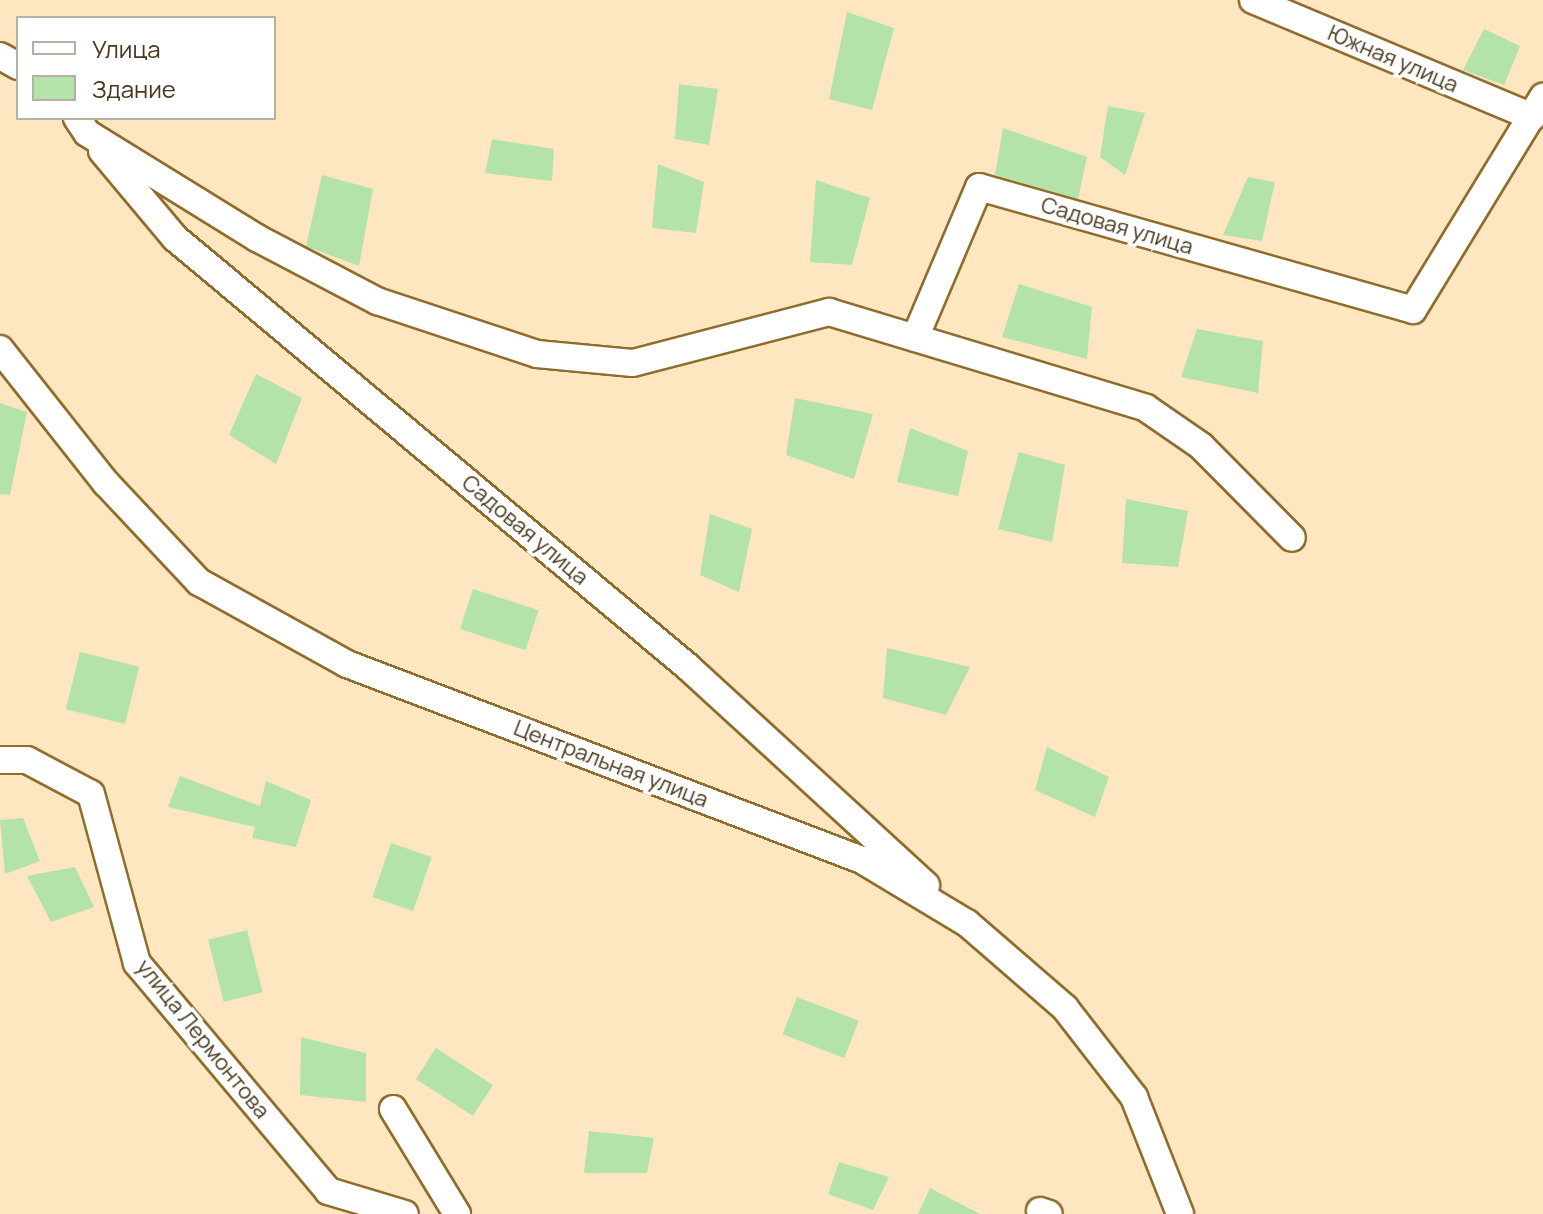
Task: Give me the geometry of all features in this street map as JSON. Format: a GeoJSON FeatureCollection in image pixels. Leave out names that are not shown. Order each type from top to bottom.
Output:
{"type":"FeatureCollection","features":[{"type":"Feature","properties":{"kind":"street","name":"Южная улица"},"geometry":{"type":"LineString","coordinates":[[1253,0],[1538,107]]}},
{"type":"Feature","properties":{"kind":"street","name":"Садовая улица"},"geometry":{"type":"LineString","coordinates":[[915,338],[979,187],[1413,310],[1538,107]]}},
{"type":"Feature","properties":{"kind":"street","name":"Садовая улица"},"geometry":{"type":"LineString","coordinates":[[82,126],[257,238],[377,301],[537,354],[633,363],[829,312],[1146,408],[1201,446],[1292,538]]}},
{"type":"Feature","properties":{"kind":"street","name":"Садовая улица"},"geometry":{"type":"LineString","coordinates":[[82,126],[175,238],[688,667],[967,923]]}},
{"type":"Feature","properties":{"kind":"street","name":"Центральная улица"},"geometry":{"type":"LineString","coordinates":[[0,349],[106,483],[199,582],[347,664],[862,860],[967,923],[1065,1008],[1134,1097],[1180,1214]]}},
{"type":"Feature","properties":{"kind":"street","name":"улица Лермонтова"},"geometry":{"type":"LineString","coordinates":[[0,760],[27,760],[91,794],[137,963],[328,1191],[405,1214]]}},
{"type":"Feature","properties":{"kind":"street"},"geometry":{"type":"LineString","coordinates":[[393,1109],[457,1214]]}},
{"type":"Feature","properties":{"kind":"building"},"geometry":{"type":"Polygon","coordinates":[[[847,12],[894,28],[872,110],[829,99],[847,12]]]}},
{"type":"Feature","properties":{"kind":"building"},"geometry":{"type":"Polygon","coordinates":[[[1484,29],[1520,46],[1504,85],[1463,70],[1484,29]]]}},
{"type":"Feature","properties":{"kind":"building"},"geometry":{"type":"Polygon","coordinates":[[[679,84],[718,89],[709,145],[675,139],[679,84]]]}},
{"type":"Feature","properties":{"kind":"building"},"geometry":{"type":"Polygon","coordinates":[[[1108,106],[1145,113],[1125,175],[1100,157],[1108,106]]]}},
{"type":"Feature","properties":{"kind":"building"},"geometry":{"type":"Polygon","coordinates":[[[1003,128],[1087,157],[1078,199],[995,175],[1003,128]]]}},
{"type":"Feature","properties":{"kind":"building"},"geometry":{"type":"Polygon","coordinates":[[[492,139],[554,149],[552,181],[485,173],[492,139]]]}},
{"type":"Feature","properties":{"kind":"building"},"geometry":{"type":"Polygon","coordinates":[[[658,164],[704,182],[696,233],[652,228],[658,164]]]}},
{"type":"Feature","properties":{"kind":"building"},"geometry":{"type":"Polygon","coordinates":[[[322,175],[373,189],[359,266],[306,246],[322,175]]]}},
{"type":"Feature","properties":{"kind":"building"},"geometry":{"type":"Polygon","coordinates":[[[1248,177],[1275,182],[1262,241],[1223,235],[1248,177]]]}},
{"type":"Feature","properties":{"kind":"building"},"geometry":{"type":"Polygon","coordinates":[[[816,180],[870,198],[852,265],[810,262],[816,180]]]}},
{"type":"Feature","properties":{"kind":"building"},"geometry":{"type":"Polygon","coordinates":[[[1019,284],[1092,307],[1087,359],[1002,337],[1019,284]]]}},
{"type":"Feature","properties":{"kind":"building"},"geometry":{"type":"Polygon","coordinates":[[[1197,329],[1263,341],[1258,393],[1181,377],[1197,329]]]}},
{"type":"Feature","properties":{"kind":"building"},"geometry":{"type":"Polygon","coordinates":[[[256,374],[302,398],[276,464],[229,435],[256,374]]]}},
{"type":"Feature","properties":{"kind":"building"},"geometry":{"type":"Polygon","coordinates":[[[795,398],[873,414],[854,479],[786,455],[795,398]]]}},
{"type":"Feature","properties":{"kind":"building"},"geometry":{"type":"Polygon","coordinates":[[[0,403],[27,412],[10,495],[0,494],[0,403]]]}},
{"type":"Feature","properties":{"kind":"building"},"geometry":{"type":"Polygon","coordinates":[[[910,428],[968,451],[958,496],[897,482],[910,428]]]}},
{"type":"Feature","properties":{"kind":"building"},"geometry":{"type":"Polygon","coordinates":[[[1019,452],[1065,465],[1052,542],[998,529],[1019,452]]]}},
{"type":"Feature","properties":{"kind":"building"},"geometry":{"type":"Polygon","coordinates":[[[1126,499],[1188,511],[1178,567],[1122,563],[1126,499]]]}},
{"type":"Feature","properties":{"kind":"building"},"geometry":{"type":"Polygon","coordinates":[[[710,514],[752,529],[739,592],[700,575],[710,514]]]}},
{"type":"Feature","properties":{"kind":"building"},"geometry":{"type":"Polygon","coordinates":[[[473,589],[539,610],[526,650],[460,629],[473,589]]]}},
{"type":"Feature","properties":{"kind":"building"},"geometry":{"type":"Polygon","coordinates":[[[887,648],[970,667],[946,715],[883,698],[887,648]]]}},
{"type":"Feature","properties":{"kind":"building"},"geometry":{"type":"Polygon","coordinates":[[[80,652],[139,667],[125,724],[66,709],[80,652]]]}},
{"type":"Feature","properties":{"kind":"building"},"geometry":{"type":"Polygon","coordinates":[[[1047,747],[1109,777],[1095,817],[1035,790],[1047,747]]]}},
{"type":"Feature","properties":{"kind":"building"},"geometry":{"type":"Polygon","coordinates":[[[180,776],[260,806],[266,781],[311,800],[296,847],[252,838],[255,827],[168,807],[180,776]]]}},
{"type":"Feature","properties":{"kind":"building"},"geometry":{"type":"Polygon","coordinates":[[[23,818],[40,861],[5,874],[0,820],[23,818]]]}},
{"type":"Feature","properties":{"kind":"building"},"geometry":{"type":"Polygon","coordinates":[[[391,843],[432,857],[413,911],[372,897],[391,843]]]}},
{"type":"Feature","properties":{"kind":"building"},"geometry":{"type":"Polygon","coordinates":[[[75,867],[94,907],[51,922],[27,876],[75,867]]]}},
{"type":"Feature","properties":{"kind":"building"},"geometry":{"type":"Polygon","coordinates":[[[247,930],[262,992],[224,1002],[208,940],[247,930]]]}},
{"type":"Feature","properties":{"kind":"building"},"geometry":{"type":"Polygon","coordinates":[[[797,997],[859,1021],[844,1058],[783,1034],[797,997]]]}},
{"type":"Feature","properties":{"kind":"building"},"geometry":{"type":"Polygon","coordinates":[[[301,1037],[366,1053],[366,1102],[300,1095],[301,1037]]]}},
{"type":"Feature","properties":{"kind":"building"},"geometry":{"type":"Polygon","coordinates":[[[436,1048],[493,1085],[473,1116],[416,1079],[436,1048]]]}},
{"type":"Feature","properties":{"kind":"building"},"geometry":{"type":"Polygon","coordinates":[[[589,1131],[654,1138],[647,1173],[584,1173],[589,1131]]]}},
{"type":"Feature","properties":{"kind":"building"},"geometry":{"type":"Polygon","coordinates":[[[839,1162],[889,1177],[873,1210],[828,1194],[839,1162]]]}},
{"type":"Feature","properties":{"kind":"building"},"geometry":{"type":"Polygon","coordinates":[[[930,1188],[980,1214],[918,1214],[930,1188]]]}}]}
